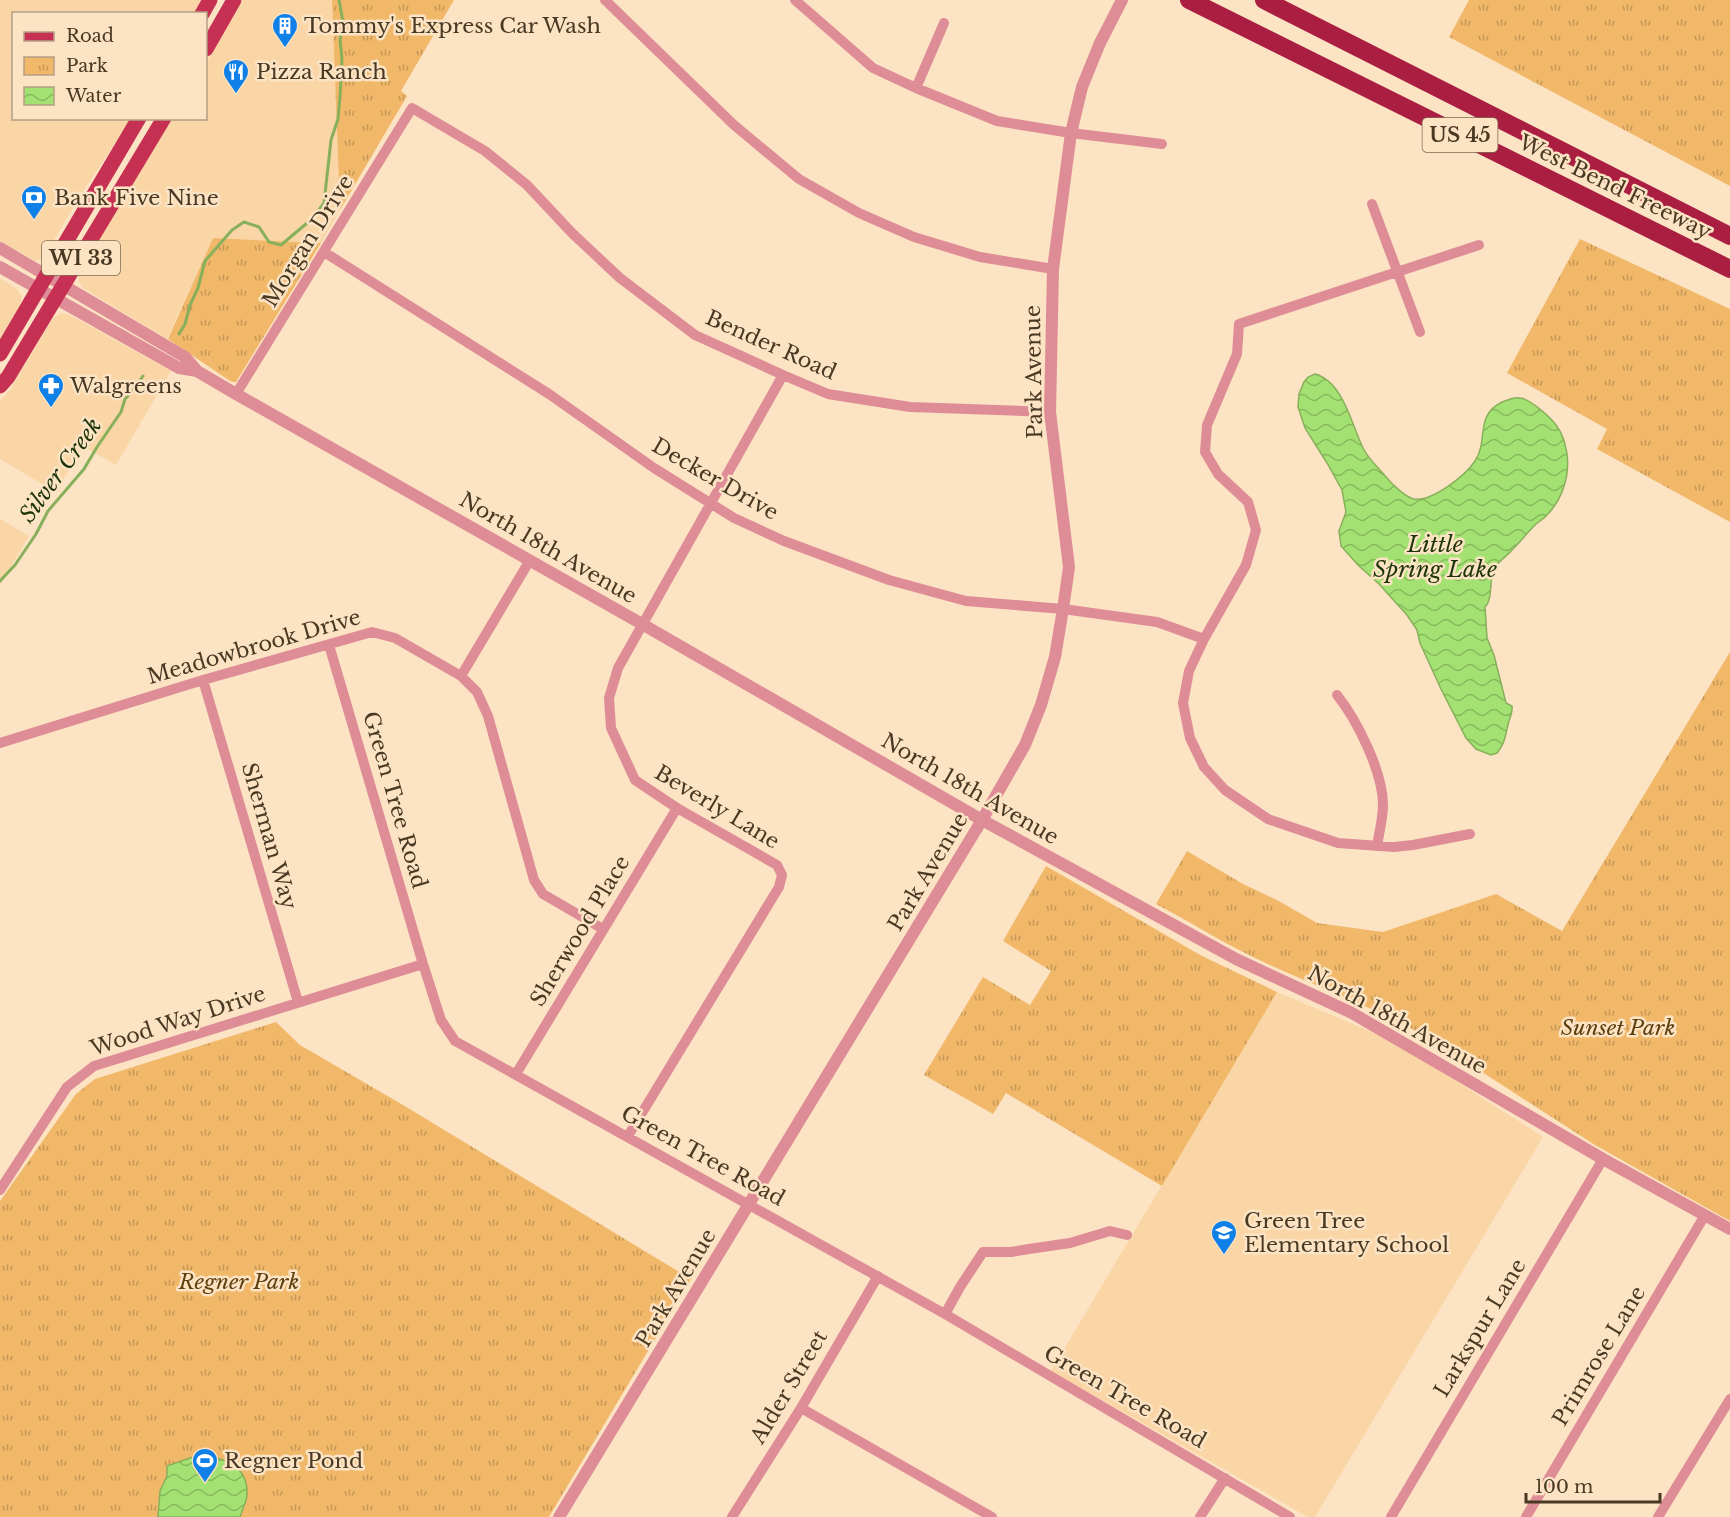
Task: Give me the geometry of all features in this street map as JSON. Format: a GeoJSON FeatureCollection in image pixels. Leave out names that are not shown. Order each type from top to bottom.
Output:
{"type":"FeatureCollection","features":[{"type":"Feature","properties":{"kind":"highway","name":"West Bend Freeway"},"geometry":{"type":"LineString","coordinates":[[1189,0],[1730,269]]}},
{"type":"Feature","properties":{"kind":"highway","name":"West Bend Freeway"},"geometry":{"type":"LineString","coordinates":[[1264,0],[1730,236]]}},
{"type":"Feature","properties":{"kind":"main road"},"geometry":{"type":"LineString","coordinates":[[207,47],[234,0]]}},
{"type":"Feature","properties":{"kind":"main road","name":"WI 33"},"geometry":{"type":"LineString","coordinates":[[0,354],[139,120]]}},
{"type":"Feature","properties":{"kind":"main road","name":"WI 33"},"geometry":{"type":"LineString","coordinates":[[0,386],[8,377],[163,120]]}},
{"type":"Feature","properties":{"kind":"street"},"geometry":{"type":"LineString","coordinates":[[605,0],[734,125],[799,179],[859,213],[914,237],[980,257],[1053,269]]}},
{"type":"Feature","properties":{"kind":"street"},"geometry":{"type":"LineString","coordinates":[[795,0],[873,68],[997,121],[1162,144]]}},
{"type":"Feature","properties":{"kind":"street","name":"Park Avenue"},"geometry":{"type":"LineString","coordinates":[[559,1517],[982,820],[1025,745],[1041,705],[1055,657],[1069,567],[1050,412],[1053,269],[1071,133],[1082,87],[1100,43],[1122,0]]}},
{"type":"Feature","properties":{"kind":"street"},"geometry":{"type":"LineString","coordinates":[[916,88],[944,23]]}},
{"type":"Feature","properties":{"kind":"street","name":"Morgan Drive"},"geometry":{"type":"LineString","coordinates":[[236,394],[412,108]]}},
{"type":"Feature","properties":{"kind":"street","name":"Bender Road"},"geometry":{"type":"LineString","coordinates":[[412,108],[485,152],[527,185],[572,233],[620,278],[695,335],[828,394],[910,407],[1050,412]]}},
{"type":"Feature","properties":{"kind":"street"},"geometry":{"type":"LineString","coordinates":[[1372,204],[1420,333]]}},
{"type":"Feature","properties":{"kind":"street"},"geometry":{"type":"LineString","coordinates":[[1470,834],[1413,845],[1377,846],[1338,843],[1268,819],[1225,790],[1204,767],[1190,738],[1183,703],[1189,671],[1204,639],[1246,565],[1256,530],[1248,502],[1218,474],[1206,453],[1206,425],[1237,354],[1239,324],[1479,245]]}},
{"type":"Feature","properties":{"kind":"street","name":"North 18th Avenue"},"geometry":{"type":"LineString","coordinates":[[0,248],[43,282],[179,368],[198,371],[982,820],[1236,959],[1352,1013],[1603,1159],[1730,1229]]}},
{"type":"Feature","properties":{"kind":"street","name":"Decker Drive"},"geometry":{"type":"LineString","coordinates":[[324,252],[549,394],[654,468],[734,518],[784,541],[889,580],[966,601],[1063,609],[1157,622],[1204,639]]}},
{"type":"Feature","properties":{"kind":"street","name":"North 18th Avenue"},"geometry":{"type":"LineString","coordinates":[[0,267],[43,282]]}},
{"type":"Feature","properties":{"kind":"street","name":"Beverly Lane"},"geometry":{"type":"LineString","coordinates":[[628,1136],[779,887],[782,875],[777,865],[677,808],[635,780],[611,728],[609,698],[618,668],[783,375]]}},
{"type":"Feature","properties":{"kind":"street"},"geometry":{"type":"LineString","coordinates":[[461,676],[530,560]]}},
{"type":"Feature","properties":{"kind":"street","name":"Meadowbrook Drive"},"geometry":{"type":"LineString","coordinates":[[0,743],[203,680],[372,632],[394,638],[461,676],[477,692],[488,716],[534,880],[543,894],[603,929]]}},
{"type":"Feature","properties":{"kind":"street","name":"Green Tree Road"},"geometry":{"type":"LineString","coordinates":[[329,645],[423,964],[441,1020],[455,1041],[945,1314],[1290,1517]]}},
{"type":"Feature","properties":{"kind":"street","name":"Sherman Way"},"geometry":{"type":"LineString","coordinates":[[203,680],[298,1002]]}},
{"type":"Feature","properties":{"kind":"street"},"geometry":{"type":"LineString","coordinates":[[1337,695],[1349,709],[1377,768],[1383,804],[1377,846]]}},
{"type":"Feature","properties":{"kind":"street","name":"Sherwood Place"},"geometry":{"type":"LineString","coordinates":[[516,1074],[677,808]]}},
{"type":"Feature","properties":{"kind":"street","name":"Wood Way Drive"},"geometry":{"type":"LineString","coordinates":[[0,1190],[67,1087],[94,1066],[423,964]]}},
{"type":"Feature","properties":{"kind":"street","name":"Larkspur Lane"},"geometry":{"type":"LineString","coordinates":[[1391,1517],[1603,1159]]}},
{"type":"Feature","properties":{"kind":"street","name":"Primrose Lane"},"geometry":{"type":"LineString","coordinates":[[1526,1517],[1705,1215]]}},
{"type":"Feature","properties":{"kind":"street"},"geometry":{"type":"LineString","coordinates":[[945,1314],[983,1252],[1029,1250],[1070,1243],[1110,1232],[1127,1235]]}},
{"type":"Feature","properties":{"kind":"street","name":"Alder Street"},"geometry":{"type":"LineString","coordinates":[[732,1517],[801,1408],[878,1276]]}},
{"type":"Feature","properties":{"kind":"street"},"geometry":{"type":"LineString","coordinates":[[1658,1517],[1730,1399]]}},
{"type":"Feature","properties":{"kind":"street"},"geometry":{"type":"LineString","coordinates":[[801,1408],[992,1517]]}},
{"type":"Feature","properties":{"kind":"street"},"geometry":{"type":"LineString","coordinates":[[1200,1517],[1225,1478]]}},
{"type":"Feature","properties":{"kind":"shaded area"},"geometry":{"type":"Polygon","coordinates":[[[0,0],[204,0],[196,12],[12,12],[12,120],[130,120],[41,259],[36,261],[0,241],[0,0]]]}},
{"type":"Feature","properties":{"kind":"shaded area"},"geometry":{"type":"Polygon","coordinates":[[[243,0],[332,0],[340,210],[321,243],[213,238],[167,339],[83,288],[78,276],[171,120],[207,120],[207,61],[243,0]]]}},
{"type":"Feature","properties":{"kind":"shaded area"},"geometry":{"type":"Polygon","coordinates":[[[0,278],[17,289],[22,297],[19,307],[0,338],[0,278]]]}},
{"type":"Feature","properties":{"kind":"shaded area"},"geometry":{"type":"Polygon","coordinates":[[[61,313],[70,315],[171,371],[116,465],[83,446],[56,492],[0,459],[0,401],[11,388],[53,318],[61,313]]]}},
{"type":"Feature","properties":{"kind":"shaded area"},"geometry":{"type":"Polygon","coordinates":[[[0,519],[29,536],[0,585],[0,519]]]}},
{"type":"Feature","properties":{"kind":"shaded area"},"geometry":{"type":"Polygon","coordinates":[[[1277,992],[1379,1035],[1428,1063],[1543,1137],[1315,1517],[1308,1517],[1051,1371],[1277,992]]]}},
{"type":"Feature","properties":{"kind":"green space"},"geometry":{"type":"Polygon","coordinates":[[[332,0],[454,0],[401,91],[407,96],[340,210],[332,0]]]}},
{"type":"Feature","properties":{"kind":"green space"},"geometry":{"type":"Polygon","coordinates":[[[1469,0],[1730,0],[1730,186],[1449,37],[1469,0]]]}},
{"type":"Feature","properties":{"kind":"green space"},"geometry":{"type":"Polygon","coordinates":[[[213,238],[321,243],[236,382],[227,379],[168,339],[213,238]]]}},
{"type":"Feature","properties":{"kind":"green space"},"geometry":{"type":"Polygon","coordinates":[[[1580,239],[1730,309],[1730,522],[1597,449],[1607,429],[1507,373],[1580,239]]]}},
{"type":"Feature","properties":{"kind":"green space","name":"Sunset Park"},"geometry":{"type":"Polygon","coordinates":[[[1730,652],[1730,1221],[1595,1145],[1434,1041],[1373,1010],[1255,958],[1156,904],[1187,851],[1317,923],[1383,932],[1496,894],[1562,931],[1730,652]]]}},
{"type":"Feature","properties":{"kind":"green space"},"geometry":{"type":"Polygon","coordinates":[[[1046,866],[1202,956],[1277,992],[1162,1186],[1006,1093],[993,1114],[924,1075],[983,977],[1030,1005],[1051,971],[1003,941],[1046,866]]]}},
{"type":"Feature","properties":{"kind":"green space","name":"Regner Park"},"geometry":{"type":"Polygon","coordinates":[[[276,1022],[300,1045],[691,1279],[549,1517],[0,1517],[0,1201],[76,1094],[95,1079],[276,1022]]]}},
{"type":"Feature","properties":{"kind":"water","name":"Little Spring Lake"},"geometry":{"type":"Polygon","coordinates":[[[1315,374],[1325,378],[1340,395],[1363,448],[1371,460],[1395,487],[1414,499],[1421,499],[1439,492],[1471,467],[1479,453],[1488,414],[1502,402],[1518,398],[1524,399],[1540,409],[1560,432],[1568,462],[1564,488],[1551,511],[1494,568],[1489,599],[1485,607],[1487,638],[1494,655],[1506,703],[1512,706],[1504,740],[1497,753],[1491,755],[1476,749],[1466,738],[1420,643],[1417,630],[1407,615],[1379,584],[1341,546],[1339,531],[1346,512],[1342,490],[1305,428],[1298,407],[1299,394],[1304,382],[1315,374]]]}},
{"type":"Feature","properties":{"kind":"water","name":"Regner Pond"},"geometry":{"type":"Polygon","coordinates":[[[196,1456],[223,1460],[243,1475],[247,1494],[240,1517],[158,1517],[160,1491],[167,1476],[167,1466],[196,1456]]]}},
{"type":"Feature","properties":{"kind":"waterway","name":"Silver Creek"},"geometry":{"type":"LineString","coordinates":[[179,334],[198,288],[205,261],[232,230],[244,222],[259,227],[269,242],[281,245],[313,218],[324,203],[331,140],[338,119],[340,97],[342,59],[340,40],[343,22],[339,0]]}},
{"type":"Feature","properties":{"kind":"waterway","name":"Silver Creek"},"geometry":{"type":"LineString","coordinates":[[0,581],[15,565],[48,511],[84,469],[121,412],[125,399],[143,376]]}},
{"type":"Feature","properties":{"kind":"place","name":"Tommy's Express Car Wash"},"geometry":{"type":"Point","coordinates":[285,49]}},
{"type":"Feature","properties":{"kind":"place","name":"Pizza Ranch"},"geometry":{"type":"Point","coordinates":[236,95]}},
{"type":"Feature","properties":{"kind":"place","name":"Bank Five Nine"},"geometry":{"type":"Point","coordinates":[34,221]}},
{"type":"Feature","properties":{"kind":"place","name":"Walgreens"},"geometry":{"type":"Point","coordinates":[51,409]}},
{"type":"Feature","properties":{"kind":"place","name":"Green Tree Elementary School"},"geometry":{"type":"Point","coordinates":[1224,1256]}},
{"type":"Feature","properties":{"kind":"place","name":"Regner Pond"},"geometry":{"type":"Point","coordinates":[205,1484]}}]}
